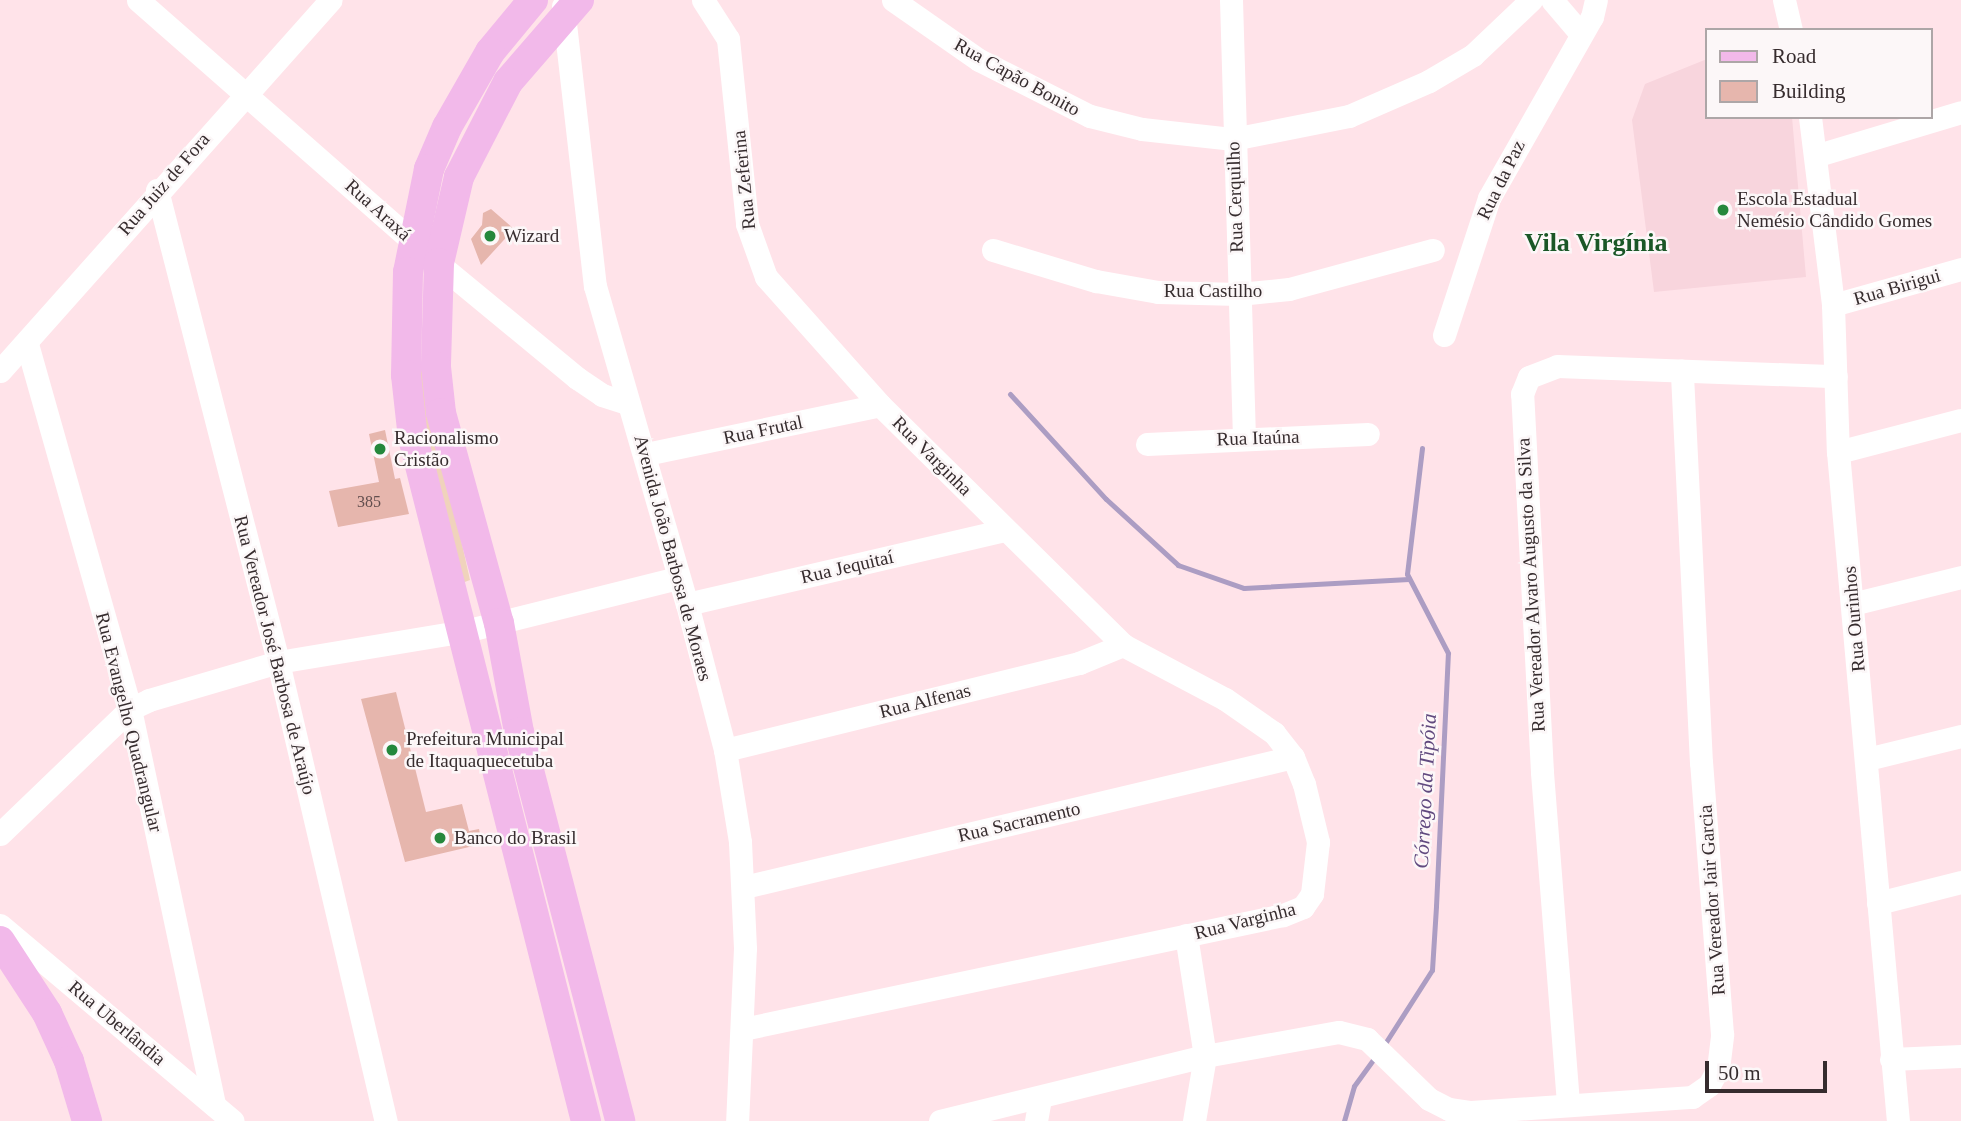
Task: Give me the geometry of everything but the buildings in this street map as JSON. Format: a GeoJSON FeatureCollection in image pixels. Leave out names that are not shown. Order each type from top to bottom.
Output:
{"type":"FeatureCollection","features":[{"type":"Feature","properties":{"kind":"main road"},"geometry":{"type":"LineString","coordinates":[[533,0],[490,52],[447,127],[422,194],[413,241],[405,352],[414,438],[465,631],[586,1121]]}},
{"type":"Feature","properties":{"kind":"main road"},"geometry":{"type":"LineString","coordinates":[[568,5],[508,82],[473,143],[449,209],[439,263],[436,355],[441,413],[499,623],[519,732],[620,1121]]}},
{"type":"Feature","properties":{"kind":"main road"},"geometry":{"type":"LineString","coordinates":[[0,941],[26,961],[87,1121]]}},
{"type":"Feature","properties":{"kind":"main road"},"geometry":{"type":"LineString","coordinates":[[552,988],[585,983]]}},
{"type":"Feature","properties":{"kind":"street","name":"Rua Araxá"},"geometry":{"type":"LineString","coordinates":[[138,0],[246,91],[413,241],[577,378],[602,396],[629,404]]}},
{"type":"Feature","properties":{"kind":"street","name":"Rua Juiz de Fora"},"geometry":{"type":"LineString","coordinates":[[0,371],[27,344],[246,91],[330,0]]}},
{"type":"Feature","properties":{"kind":"street","name":"Rua Zeferina"},"geometry":{"type":"LineString","coordinates":[[703,0],[728,39],[733,67],[747,224],[754,255],[766,277],[880,405]]}},
{"type":"Feature","properties":{"kind":"street","name":"Rua Capão Bonito"},"geometry":{"type":"LineString","coordinates":[[893,0],[979,60],[1090,117],[1142,129],[1233,139],[1349,116],[1429,81],[1473,55],[1531,0]]}},
{"type":"Feature","properties":{"kind":"street","name":"Rua Cerquilho"},"geometry":{"type":"LineString","coordinates":[[1231,0],[1233,139],[1244,437]]}},
{"type":"Feature","properties":{"kind":"street"},"geometry":{"type":"LineString","coordinates":[[1552,0],[1581,34]]}},
{"type":"Feature","properties":{"kind":"street","name":"Rua da Paz"},"geometry":{"type":"LineString","coordinates":[[1444,335],[1489,198],[1581,34],[1596,0]]}},
{"type":"Feature","properties":{"kind":"street"},"geometry":{"type":"LineString","coordinates":[[1784,0],[1791,28]]}},
{"type":"Feature","properties":{"kind":"street","name":"Avenida João Barbosa de Moraes"},"geometry":{"type":"LineString","coordinates":[[568,5],[595,286],[646,454],[725,751],[744,887],[743,1029],[737,1121]]}},
{"type":"Feature","properties":{"kind":"street"},"geometry":{"type":"LineString","coordinates":[[1818,155],[1961,111]]}},
{"type":"Feature","properties":{"kind":"street","name":"Rua Ourinhos"},"geometry":{"type":"LineString","coordinates":[[1811,119],[1818,155],[1833,305],[1838,452],[1898,1121]]}},
{"type":"Feature","properties":{"kind":"street","name":"Rua Vereador José Barbosa de Araújo"},"geometry":{"type":"LineString","coordinates":[[158,190],[278,662],[386,1121]]}},
{"type":"Feature","properties":{"kind":"street","name":"Rua Castilho"},"geometry":{"type":"LineString","coordinates":[[993,250],[1056,272],[1158,292],[1239,294],[1289,289],[1433,250]]}},
{"type":"Feature","properties":{"kind":"street","name":"Rua Birigui"},"geometry":{"type":"LineString","coordinates":[[1833,305],[1961,269]]}},
{"type":"Feature","properties":{"kind":"street","name":"Rua Evangelho Quadrangular"},"geometry":{"type":"LineString","coordinates":[[27,344],[130,709],[214,1105]]}},
{"type":"Feature","properties":{"kind":"street","name":"Rua Vereador Alvaro Augusto da Silva"},"geometry":{"type":"LineString","coordinates":[[1569,1103],[1542,772],[1522,394],[1529,377],[1557,366],[1836,376]]}},
{"type":"Feature","properties":{"kind":"street","name":"Rua Vereador Jair Garcia"},"geometry":{"type":"LineString","coordinates":[[1205,1056],[1339,1032],[1367,1039],[1429,1098],[1449,1109],[1471,1112],[1569,1103],[1692,1097],[1709,1085],[1722,1053],[1701,763],[1682,370]]}},
{"type":"Feature","properties":{"kind":"street","name":"Rua Frutal"},"geometry":{"type":"LineString","coordinates":[[646,454],[880,405]]}},
{"type":"Feature","properties":{"kind":"street","name":"Rua Varginha"},"geometry":{"type":"LineString","coordinates":[[743,1029],[1283,915],[1304,907],[1312,894],[1318,842],[1293,757],[1256,717],[1123,645],[880,405]]}},
{"type":"Feature","properties":{"kind":"street"},"geometry":{"type":"LineString","coordinates":[[1838,452],[1961,419]]}},
{"type":"Feature","properties":{"kind":"street","name":"Rua Itaúna"},"geometry":{"type":"LineString","coordinates":[[1147,444],[1244,437],[1368,434]]}},
{"type":"Feature","properties":{"kind":"street","name":"Rua Jequitaí"},"geometry":{"type":"LineString","coordinates":[[687,604],[1006,530]]}},
{"type":"Feature","properties":{"kind":"street"},"geometry":{"type":"LineString","coordinates":[[1853,604],[1961,577]]}},
{"type":"Feature","properties":{"kind":"street"},"geometry":{"type":"LineString","coordinates":[[0,834],[130,709],[278,662],[465,631],[678,578]]}},
{"type":"Feature","properties":{"kind":"street","name":"Rua Alfenas"},"geometry":{"type":"LineString","coordinates":[[725,751],[1079,663],[1123,645]]}},
{"type":"Feature","properties":{"kind":"street"},"geometry":{"type":"LineString","coordinates":[[1867,759],[1961,736]]}},
{"type":"Feature","properties":{"kind":"street","name":"Rua Sacramento"},"geometry":{"type":"LineString","coordinates":[[744,887],[1293,757]]}},
{"type":"Feature","properties":{"kind":"street"},"geometry":{"type":"LineString","coordinates":[[1878,903],[1961,882]]}},
{"type":"Feature","properties":{"kind":"street","name":"Rua Uberlândia"},"geometry":{"type":"LineString","coordinates":[[0,925],[26,961],[233,1121]]}},
{"type":"Feature","properties":{"kind":"street"},"geometry":{"type":"LineString","coordinates":[[1186,935],[1205,1056],[1194,1121]]}},
{"type":"Feature","properties":{"kind":"street"},"geometry":{"type":"LineString","coordinates":[[940,1121],[1205,1056]]}},
{"type":"Feature","properties":{"kind":"street"},"geometry":{"type":"LineString","coordinates":[[1891,1059],[1961,1056]]}},
{"type":"Feature","properties":{"kind":"street"},"geometry":{"type":"LineString","coordinates":[[1036,1121],[1040,1098]]}},
{"type":"Feature","properties":{"kind":"shaded area","name":"Escola Estadual Nemésio Cândido Gomes"},"geometry":{"type":"Polygon","coordinates":[[[1706,59],[1706,119],[1792,119],[1806,277],[1654,292],[1632,120],[1645,84],[1706,59]]]}},
{"type":"Feature","properties":{"kind":"shaded area"},"geometry":{"type":"Polygon","coordinates":[[[422,365],[470,580],[462,583],[413,371],[422,365]]]}},
{"type":"Feature","properties":{"kind":"waterway"},"geometry":{"type":"LineString","coordinates":[[1010,394],[1106,499],[1178,565],[1244,588],[1409,579]]}},
{"type":"Feature","properties":{"kind":"waterway","name":"Córrego da Tipóia"},"geometry":{"type":"LineString","coordinates":[[1384,1045],[1432,970],[1448,653],[1407,574],[1422,448]]}},
{"type":"Feature","properties":{"kind":"waterway","name":"Córrego da Tipóia"},"geometry":{"type":"LineString","coordinates":[[1344,1121],[1354,1086],[1376,1056]]}},
{"type":"Feature","properties":{"kind":"place","name":"Escola Estadual Nemésio Cândido Gomes"},"geometry":{"type":"Point","coordinates":[1723,210]}},
{"type":"Feature","properties":{"kind":"place","name":"Wizard"},"geometry":{"type":"Point","coordinates":[490,236]}},
{"type":"Feature","properties":{"kind":"place","name":"Racionalismo Cristão"},"geometry":{"type":"Point","coordinates":[380,449]}},
{"type":"Feature","properties":{"kind":"place","name":"Prefeitura Municipal de Itaquaquecetuba"},"geometry":{"type":"Point","coordinates":[392,750]}},
{"type":"Feature","properties":{"kind":"place","name":"Banco do Brasil"},"geometry":{"type":"Point","coordinates":[440,838]}},
{"type":"Feature","properties":{"kind":"district","name":"Vila Virgínia"},"geometry":{"type":"Point","coordinates":[1596,243]}}]}
